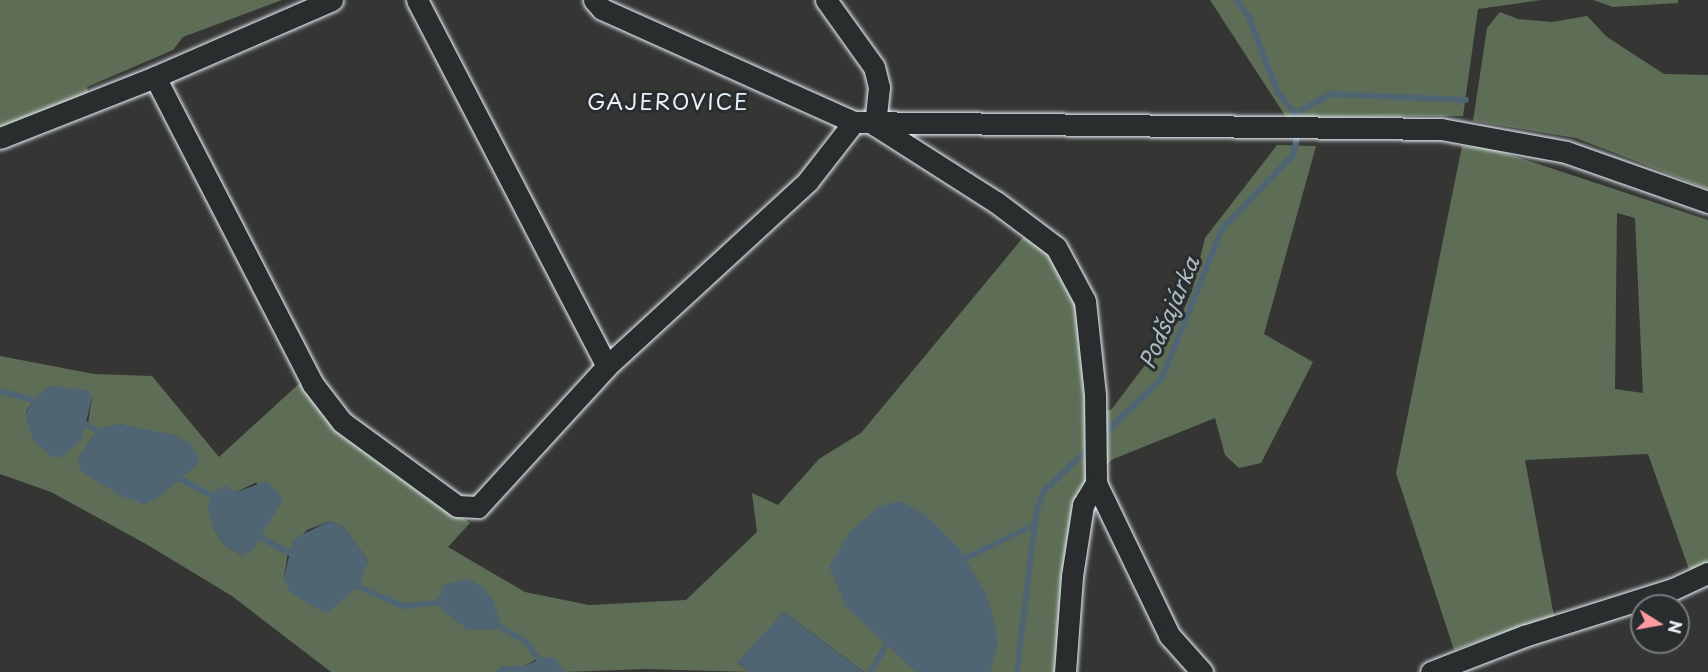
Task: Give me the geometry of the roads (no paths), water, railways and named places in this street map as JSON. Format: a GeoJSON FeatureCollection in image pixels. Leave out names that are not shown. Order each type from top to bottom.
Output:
{"type":"FeatureCollection","features":[{"type":"Feature","properties":{"kind":"street"},"geometry":{"type":"LineString","coordinates":[[0,138],[155,77],[332,0]]}},
{"type":"Feature","properties":{"kind":"street"},"geometry":{"type":"LineString","coordinates":[[417,0],[607,366]]}},
{"type":"Feature","properties":{"kind":"street"},"geometry":{"type":"LineString","coordinates":[[594,0],[602,9],[854,122],[875,125],[1441,129],[1512,141],[1587,158],[1708,202]]}},
{"type":"Feature","properties":{"kind":"street"},"geometry":{"type":"LineString","coordinates":[[826,0],[874,67],[879,87],[875,125]]}},
{"type":"Feature","properties":{"kind":"street"},"geometry":{"type":"LineString","coordinates":[[155,77],[312,383],[342,422],[457,506],[478,507],[607,366],[808,181],[854,122]]}},
{"type":"Feature","properties":{"kind":"street"},"geometry":{"type":"LineString","coordinates":[[875,125],[996,202],[1056,247],[1085,301],[1095,395],[1096,483],[1169,635],[1202,672]]}},
{"type":"Feature","properties":{"kind":"street"},"geometry":{"type":"LineString","coordinates":[[1065,672],[1072,576],[1083,505],[1096,483]]}},
{"type":"Feature","properties":{"kind":"street"},"geometry":{"type":"LineString","coordinates":[[1431,672],[1524,636],[1673,589],[1708,573]]}},
{"type":"Feature","properties":{"kind":"water"},"geometry":{"type":"Polygon","coordinates":[[[50,386],[87,390],[92,397],[82,439],[62,457],[53,457],[33,440],[26,413],[37,395],[50,386]]]}},
{"type":"Feature","properties":{"kind":"water"},"geometry":{"type":"Polygon","coordinates":[[[119,424],[175,435],[192,445],[200,462],[159,497],[144,504],[119,495],[81,471],[77,460],[93,435],[104,427],[119,424]]]}},
{"type":"Feature","properties":{"kind":"water"},"geometry":{"type":"Polygon","coordinates":[[[267,481],[282,497],[280,505],[252,551],[242,556],[223,544],[212,525],[208,505],[212,494],[224,485],[236,492],[267,481]]]}},
{"type":"Feature","properties":{"kind":"water"},"geometry":{"type":"Polygon","coordinates":[[[901,501],[927,516],[960,549],[985,592],[996,626],[997,648],[990,672],[916,672],[847,608],[829,567],[850,531],[880,506],[901,501]]]}},
{"type":"Feature","properties":{"kind":"water"},"geometry":{"type":"Polygon","coordinates":[[[330,521],[344,527],[368,561],[359,586],[326,614],[290,592],[284,578],[293,539],[330,521]]]}},
{"type":"Feature","properties":{"kind":"water"},"geometry":{"type":"Polygon","coordinates":[[[469,579],[482,586],[493,600],[501,624],[493,630],[468,630],[442,610],[437,600],[445,584],[469,579]]]}},
{"type":"Feature","properties":{"kind":"water"},"geometry":{"type":"Polygon","coordinates":[[[784,612],[864,672],[751,672],[737,662],[784,612]]]}},
{"type":"Feature","properties":{"kind":"water"},"geometry":{"type":"Polygon","coordinates":[[[546,657],[556,659],[565,672],[495,672],[504,666],[524,666],[546,657]]]}},
{"type":"Feature","properties":{"kind":"waterway","name":"Podšajárka"},"geometry":{"type":"LineString","coordinates":[[1101,437],[1162,378],[1222,229],[1293,155],[1301,121],[1278,93],[1249,17],[1236,0]]}},
{"type":"Feature","properties":{"kind":"waterway"},"geometry":{"type":"LineString","coordinates":[[1296,113],[1330,94],[1466,100]]}},
{"type":"Feature","properties":{"kind":"waterway"},"geometry":{"type":"LineString","coordinates":[[0,391],[40,402]]}},
{"type":"Feature","properties":{"kind":"waterway"},"geometry":{"type":"LineString","coordinates":[[82,422],[104,434]]}},
{"type":"Feature","properties":{"kind":"waterway","name":"Podšajárka"},"geometry":{"type":"LineString","coordinates":[[1017,672],[1036,512],[1044,491],[1089,448]]}},
{"type":"Feature","properties":{"kind":"waterway"},"geometry":{"type":"LineString","coordinates":[[175,476],[216,498]]}},
{"type":"Feature","properties":{"kind":"waterway"},"geometry":{"type":"LineString","coordinates":[[959,561],[1034,525]]}},
{"type":"Feature","properties":{"kind":"waterway"},"geometry":{"type":"LineString","coordinates":[[254,534],[295,556]]}},
{"type":"Feature","properties":{"kind":"waterway"},"geometry":{"type":"LineString","coordinates":[[352,584],[403,606],[445,602]]}},
{"type":"Feature","properties":{"kind":"waterway"},"geometry":{"type":"LineString","coordinates":[[492,622],[525,641],[548,672]]}},
{"type":"Feature","properties":{"kind":"waterway"},"geometry":{"type":"LineString","coordinates":[[871,672],[890,638]]}},
{"type":"Feature","properties":{"kind":"district","name":"GAJEROVICE"},"geometry":{"type":"Point","coordinates":[668,101]}}]}
